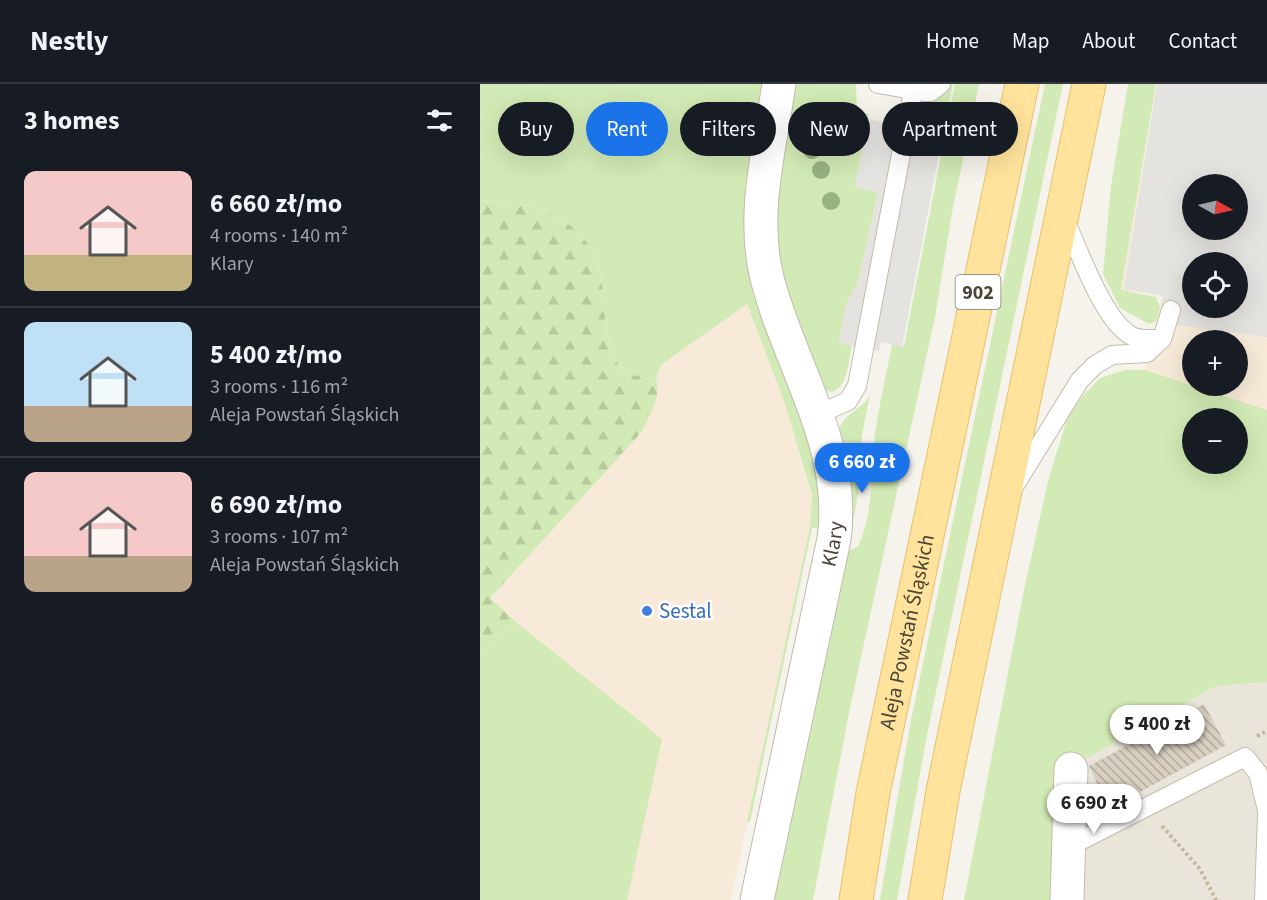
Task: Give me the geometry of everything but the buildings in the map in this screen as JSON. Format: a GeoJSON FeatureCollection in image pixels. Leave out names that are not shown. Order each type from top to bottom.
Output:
{"type":"FeatureCollection","features":[{"type":"Feature","properties":{"kind":"main road","name":"Aleja Powstań Śląskich"},"geometry":{"type":"LineString","coordinates":[[856,900],[876,782],[1022,84]]}},
{"type":"Feature","properties":{"kind":"main road"},"geometry":{"type":"LineString","coordinates":[[925,900],[942,791],[1089,84]]}},
{"type":"Feature","properties":{"kind":"street","name":"Klary"},"geometry":{"type":"LineString","coordinates":[[757,900],[837,519],[832,465],[817,415],[775,304],[762,248],[762,194],[779,84]]}},
{"type":"Feature","properties":{"kind":"street"},"geometry":{"type":"LineString","coordinates":[[1067,900],[1071,769]]}},
{"type":"Feature","properties":{"kind":"lane"},"geometry":{"type":"LineString","coordinates":[[878,84],[931,92],[940,84]]}},
{"type":"Feature","properties":{"kind":"lane"},"geometry":{"type":"LineString","coordinates":[[817,415],[848,401],[857,386],[913,91]]}},
{"type":"Feature","properties":{"kind":"lane"},"geometry":{"type":"LineString","coordinates":[[1062,214],[1102,300],[1116,324],[1133,337],[1152,344]]}},
{"type":"Feature","properties":{"kind":"lane"},"geometry":{"type":"LineString","coordinates":[[1001,507],[1080,380],[1095,365],[1112,355],[1152,344],[1172,310]]}},
{"type":"Feature","properties":{"kind":"lane"},"geometry":{"type":"LineString","coordinates":[[1068,847],[1245,757],[1258,772],[1267,812],[1264,900]]}},
{"type":"Feature","properties":{"kind":"path"},"geometry":{"type":"LineString","coordinates":[[1165,830],[1200,869],[1216,900]]}},
{"type":"Feature","properties":{"kind":"shaded area"},"geometry":{"type":"Polygon","coordinates":[[[1157,84],[1267,84],[1267,410],[1224,396],[1248,396],[1248,330],[1182,330],[1182,382],[1145,370],[1162,296],[1121,290],[1157,84]]]}},
{"type":"Feature","properties":{"kind":"shaded area"},"geometry":{"type":"Polygon","coordinates":[[[1157,84],[1267,84],[1267,337],[1248,335],[1248,330],[1214,330],[1160,323],[1163,296],[1124,289],[1157,84]]]}},
{"type":"Feature","properties":{"kind":"shaded area"},"geometry":{"type":"Polygon","coordinates":[[[870,119],[882,121],[882,156],[939,156],[902,347],[881,342],[879,351],[839,343],[846,304],[858,283],[878,192],[855,187],[861,156],[870,156],[870,119]]]}},
{"type":"Feature","properties":{"kind":"shaded area","name":"Sestal"},"geometry":{"type":"Polygon","coordinates":[[[747,304],[784,401],[812,494],[810,527],[731,900],[480,900],[480,655],[516,623],[489,598],[640,434],[658,384],[656,379],[661,365],[747,304]]]}},
{"type":"Feature","properties":{"kind":"shaded area"},"geometry":{"type":"Polygon","coordinates":[[[1267,682],[1267,900],[1078,900],[1080,762],[1216,686],[1267,682]]]}},
{"type":"Feature","properties":{"kind":"green space"},"geometry":{"type":"Polygon","coordinates":[[[480,84],[765,84],[762,102],[680,102],[680,156],[754,156],[752,170],[817,459],[822,528],[812,528],[750,822],[747,822],[810,527],[812,494],[784,401],[747,304],[661,365],[656,379],[627,374],[614,358],[610,346],[599,269],[592,251],[582,236],[553,215],[535,208],[517,204],[480,202],[480,84]]]}},
{"type":"Feature","properties":{"kind":"green space"},"geometry":{"type":"Polygon","coordinates":[[[792,84],[856,84],[857,102],[789,102],[792,84]]]}},
{"type":"Feature","properties":{"kind":"green space"},"geometry":{"type":"Polygon","coordinates":[[[949,84],[953,84],[949,102],[929,102],[949,84]]]}},
{"type":"Feature","properties":{"kind":"green space"},"geometry":{"type":"Polygon","coordinates":[[[955,84],[979,84],[975,102],[951,102],[955,84]]]}},
{"type":"Feature","properties":{"kind":"green space"},"geometry":{"type":"Polygon","coordinates":[[[1045,84],[1063,84],[928,730],[897,900],[880,900],[910,725],[1045,84]]]}},
{"type":"Feature","properties":{"kind":"green space"},"geometry":{"type":"Polygon","coordinates":[[[1128,84],[1156,84],[1121,290],[1156,297],[1160,308],[1156,321],[1149,324],[1120,308],[1103,274],[1111,186],[1128,84]]]}},
{"type":"Feature","properties":{"kind":"green space"},"geometry":{"type":"Polygon","coordinates":[[[788,110],[788,156],[861,156],[855,187],[878,192],[858,283],[846,305],[839,343],[852,346],[847,372],[842,384],[832,392],[823,390],[784,283],[775,239],[779,169],[788,110]]]}},
{"type":"Feature","properties":{"kind":"green space"},"geometry":{"type":"Polygon","coordinates":[[[941,156],[964,156],[935,317],[850,708],[813,900],[771,900],[846,551],[858,547],[866,521],[874,441],[892,344],[904,346],[941,156]]]}},
{"type":"Feature","properties":{"kind":"green space"},"geometry":{"type":"Polygon","coordinates":[[[480,202],[517,204],[535,208],[553,215],[582,236],[592,251],[599,269],[607,335],[613,356],[627,374],[656,379],[657,392],[647,422],[640,434],[490,598],[517,623],[480,655],[480,202]]]}},
{"type":"Feature","properties":{"kind":"green space"},"geometry":{"type":"Polygon","coordinates":[[[1125,370],[1145,370],[1182,382],[1182,396],[1224,396],[1267,410],[1267,682],[1216,686],[1080,762],[1055,900],[964,900],[1024,590],[1048,481],[1070,409],[1100,378],[1125,370]]]}},
{"type":"Feature","properties":{"kind":"green space"},"geometry":{"type":"Polygon","coordinates":[[[870,395],[862,435],[862,473],[851,532],[839,431],[844,420],[870,395]]]}},
{"type":"Feature","properties":{"kind":"green space"},"geometry":{"type":"Polygon","coordinates":[[[517,623],[662,739],[627,900],[480,900],[480,655],[517,623]]]}},
{"type":"Feature","properties":{"kind":"place","name":"Sestal"},"geometry":{"type":"Point","coordinates":[647,611]}}]}
